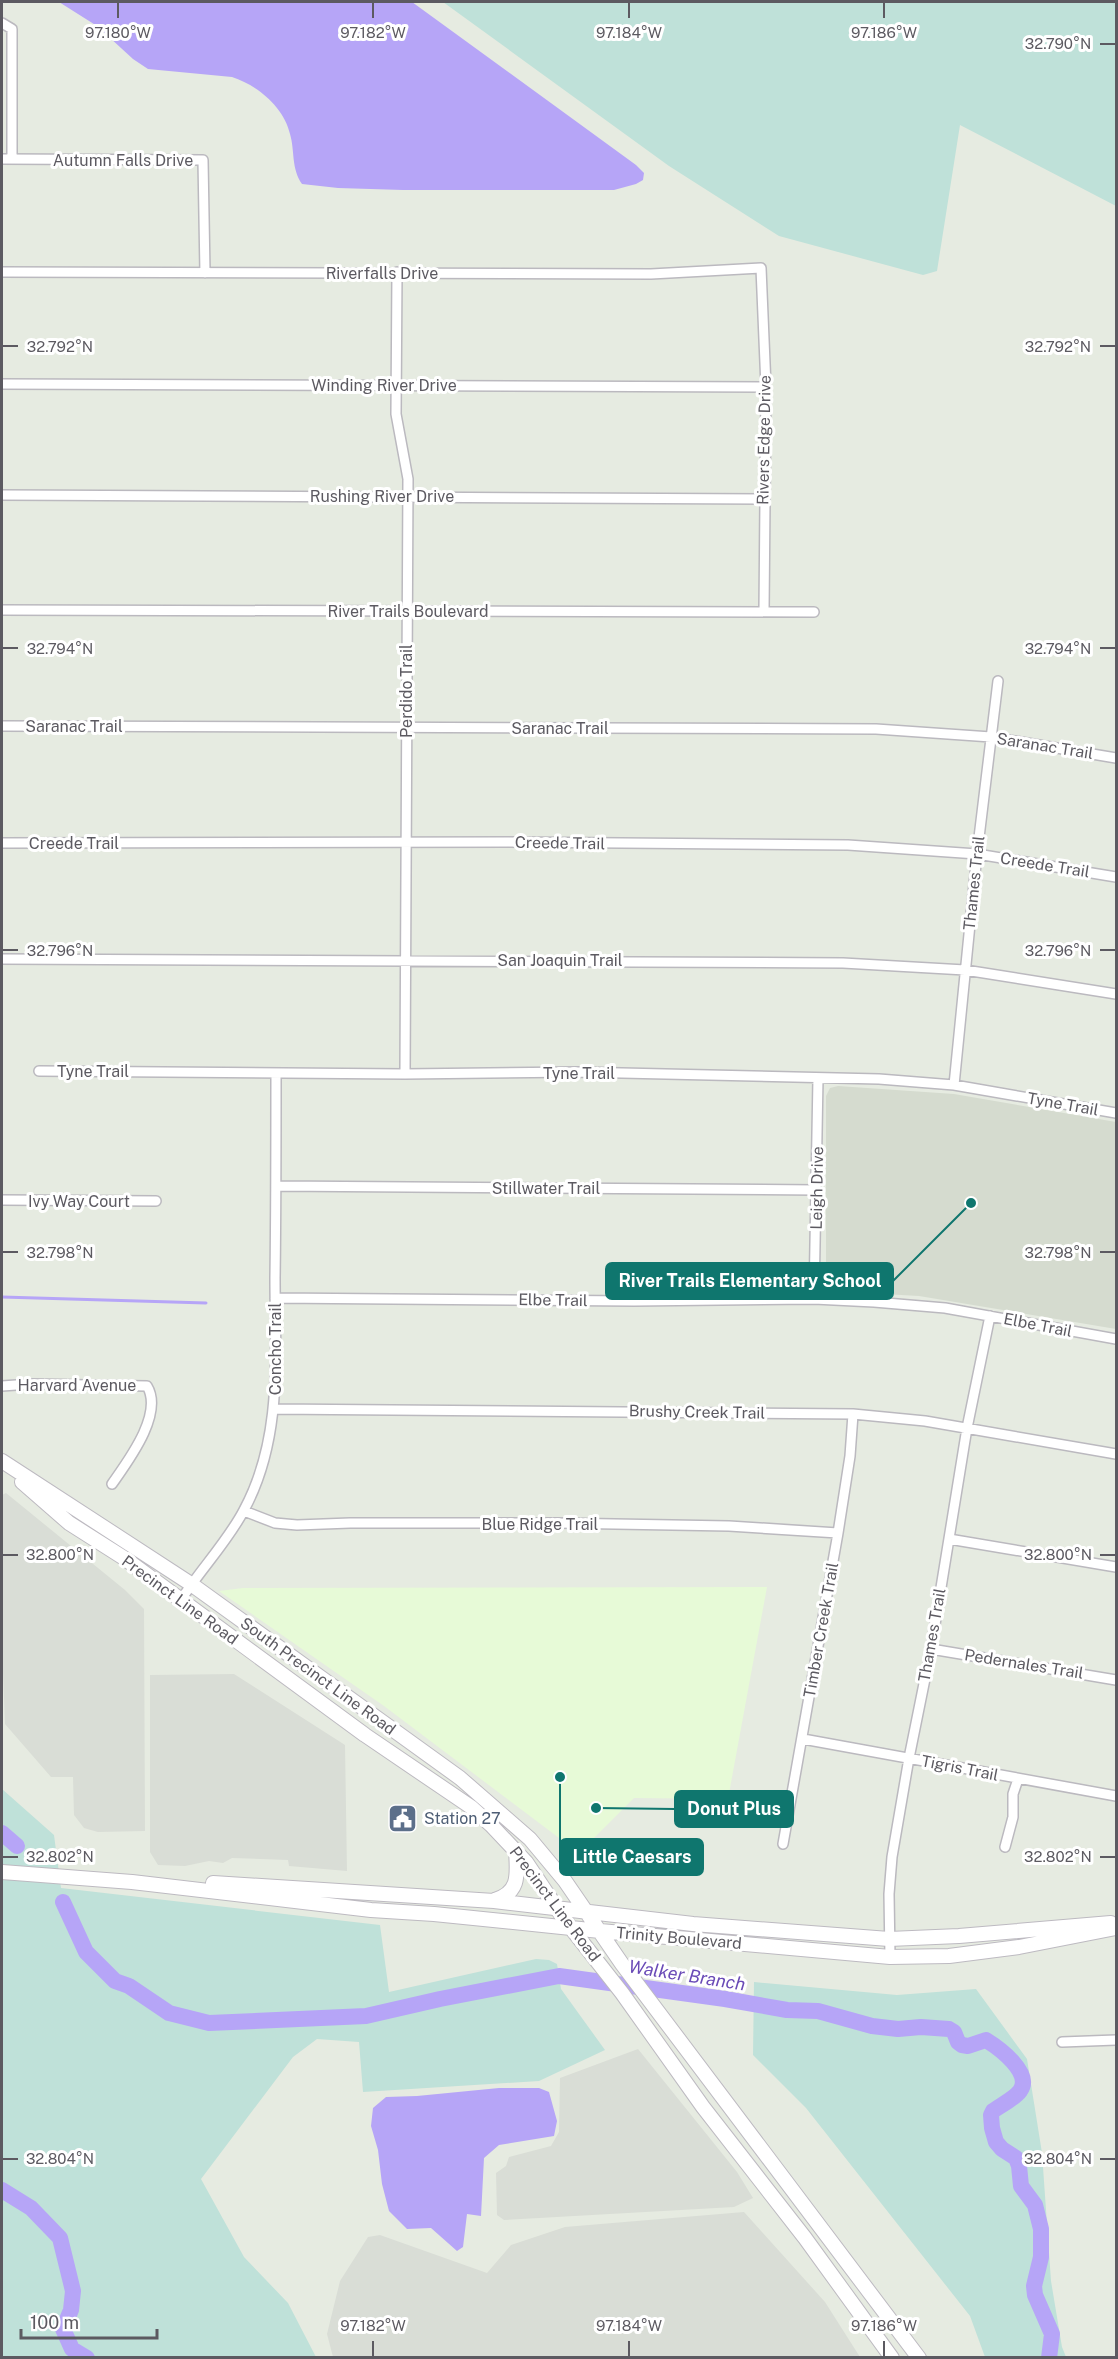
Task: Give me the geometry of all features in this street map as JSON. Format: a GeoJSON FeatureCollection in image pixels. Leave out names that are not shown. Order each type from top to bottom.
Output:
{"type":"FeatureCollection","features":[{"type":"Feature","properties":{"kind":"main road","name":"South Precinct Line Road"},"geometry":{"type":"LineString","coordinates":[[2,1463],[191,1584],[491,1803],[530,1839],[565,1881],[600,1931]]}},
{"type":"Feature","properties":{"kind":"main road","name":"Precinct Line Road"},"geometry":{"type":"LineString","coordinates":[[2,1463],[69,1523],[124,1558],[405,1764],[471,1807],[516,1850],[709,2115],[805,2238],[892,2358]]}},
{"type":"Feature","properties":{"kind":"main road"},"geometry":{"type":"LineString","coordinates":[[270,1666],[287,1669],[380,1735],[389,1734],[392,1729]]}},
{"type":"Feature","properties":{"kind":"main road"},"geometry":{"type":"LineString","coordinates":[[405,1764],[419,1749]]}},
{"type":"Feature","properties":{"kind":"main road"},"geometry":{"type":"LineString","coordinates":[[494,1901],[506,1897],[513,1888],[517,1870],[516,1850]]}},
{"type":"Feature","properties":{"kind":"main road","name":"Trinity Boulevard"},"geometry":{"type":"LineString","coordinates":[[2,1872],[132,1882],[371,1910],[890,1957],[949,1956],[1007,1948],[1116,1926]]}},
{"type":"Feature","properties":{"kind":"main road","name":"Trinity Boulevard"},"geometry":{"type":"LineString","coordinates":[[132,1882],[249,1885],[494,1901],[556,1906],[693,1924],[889,1939],[1001,1933],[1080,1924],[1116,1926]]}},
{"type":"Feature","properties":{"kind":"main road","name":"Precinct Line Road"},"geometry":{"type":"LineString","coordinates":[[600,1931],[682,2044],[919,2358]]}},
{"type":"Feature","properties":{"kind":"street"},"geometry":{"type":"LineString","coordinates":[[2,23],[12,29],[12,159]]}},
{"type":"Feature","properties":{"kind":"street","name":"Autumn Falls Drive"},"geometry":{"type":"LineString","coordinates":[[2,159],[203,160],[205,273]]}},
{"type":"Feature","properties":{"kind":"street","name":"Riverfalls Drive"},"geometry":{"type":"LineString","coordinates":[[2,272],[651,274],[761,268]]}},
{"type":"Feature","properties":{"kind":"street","name":"Rivers Edge Drive"},"geometry":{"type":"LineString","coordinates":[[761,268],[766,387],[763,498],[764,612]]}},
{"type":"Feature","properties":{"kind":"street","name":"Perdido Trail"},"geometry":{"type":"LineString","coordinates":[[398,272],[396,414],[406,464],[408,496],[405,1074]]}},
{"type":"Feature","properties":{"kind":"street","name":"Winding River Drive"},"geometry":{"type":"LineString","coordinates":[[2,384],[766,387]]}},
{"type":"Feature","properties":{"kind":"street","name":"Rushing River Drive"},"geometry":{"type":"LineString","coordinates":[[2,495],[763,498]]}},
{"type":"Feature","properties":{"kind":"street","name":"River Trails Boulevard"},"geometry":{"type":"LineString","coordinates":[[2,610],[814,612]]}},
{"type":"Feature","properties":{"kind":"street","name":"Thames Trail"},"geometry":{"type":"LineString","coordinates":[[954,1085],[977,854],[998,681]]}},
{"type":"Feature","properties":{"kind":"street","name":"Saranac Trail"},"geometry":{"type":"LineString","coordinates":[[2,726],[876,729],[991,737],[1116,758]]}},
{"type":"Feature","properties":{"kind":"street","name":"Creede Trail"},"geometry":{"type":"LineString","coordinates":[[2,843],[848,845],[977,854],[1116,876]]}},
{"type":"Feature","properties":{"kind":"street","name":"San Joaquin Trail"},"geometry":{"type":"LineString","coordinates":[[2,959],[843,963],[965,970],[1116,994]]}},
{"type":"Feature","properties":{"kind":"street","name":"Tyne Trail"},"geometry":{"type":"LineString","coordinates":[[39,1071],[405,1074],[578,1072],[879,1079],[954,1085],[1116,1113]]}},
{"type":"Feature","properties":{"kind":"street","name":"Concho Trail"},"geometry":{"type":"LineString","coordinates":[[181,1600],[244,1511],[264,1460],[274,1409],[277,1356],[276,1073]]}},
{"type":"Feature","properties":{"kind":"street","name":"Leigh Drive"},"geometry":{"type":"LineString","coordinates":[[814,1299],[818,1078]]}},
{"type":"Feature","properties":{"kind":"street","name":"Stillwater Trail"},"geometry":{"type":"LineString","coordinates":[[276,1186],[817,1190]]}},
{"type":"Feature","properties":{"kind":"street","name":"Ivy Way Court"},"geometry":{"type":"LineString","coordinates":[[2,1200],[156,1201]]}},
{"type":"Feature","properties":{"kind":"street","name":"Elbe Trail"},"geometry":{"type":"LineString","coordinates":[[275,1298],[814,1299],[945,1308],[1116,1339]]}},
{"type":"Feature","properties":{"kind":"street","name":"Thames Trail"},"geometry":{"type":"LineString","coordinates":[[890,1957],[892,1857],[931,1649],[967,1428],[990,1316]]}},
{"type":"Feature","properties":{"kind":"street","name":"Harvard Avenue"},"geometry":{"type":"LineString","coordinates":[[2,1386],[30,1384],[147,1386],[152,1406],[146,1428],[140,1442],[112,1484]]}},
{"type":"Feature","properties":{"kind":"street","name":"Brushy Creek Trail"},"geometry":{"type":"LineString","coordinates":[[274,1409],[853,1414],[967,1428],[1116,1454]]}},
{"type":"Feature","properties":{"kind":"street","name":"Timber Creek Trail"},"geometry":{"type":"LineString","coordinates":[[783,1844],[838,1533],[850,1456],[853,1414]]}},
{"type":"Feature","properties":{"kind":"street","name":"Blue Ridge Trail"},"geometry":{"type":"LineString","coordinates":[[244,1511],[275,1523],[297,1525],[558,1523],[729,1526],[838,1533]]}},
{"type":"Feature","properties":{"kind":"street"},"geometry":{"type":"LineString","coordinates":[[949,1539],[1116,1567]]}},
{"type":"Feature","properties":{"kind":"street","name":"Pedernales Trail"},"geometry":{"type":"LineString","coordinates":[[931,1649],[1116,1680]]}},
{"type":"Feature","properties":{"kind":"street","name":"Tigris Trail"},"geometry":{"type":"LineString","coordinates":[[803,1739],[1116,1796]]}},
{"type":"Feature","properties":{"kind":"street"},"geometry":{"type":"LineString","coordinates":[[1005,1847],[1013,1817],[1013,1794],[1018,1779]]}},
{"type":"Feature","properties":{"kind":"street"},"geometry":{"type":"LineString","coordinates":[[1062,2042],[1116,2040]]}},
{"type":"Feature","properties":{"kind":"shaded area"},"geometry":{"type":"Polygon","coordinates":[[[59,2],[412,2],[636,165],[644,173],[643,180],[614,190],[403,190],[338,188],[302,184],[296,172],[292,140],[287,124],[276,106],[260,91],[232,77],[148,69],[133,59],[97,26],[59,2]]]}},
{"type":"Feature","properties":{"kind":"shaded area"},"geometry":{"type":"Polygon","coordinates":[[[443,2],[1116,2],[1116,206],[960,125],[937,271],[923,275],[779,236],[669,166],[443,2]]]}},
{"type":"Feature","properties":{"kind":"shaded area"},"geometry":{"type":"Polygon","coordinates":[[[838,1086],[954,1094],[1116,1122],[1116,1329],[919,1296],[829,1291],[826,1284],[826,1096],[830,1088],[838,1086]]]}},
{"type":"Feature","properties":{"kind":"shaded area"},"geometry":{"type":"Polygon","coordinates":[[[6,1493],[125,1590],[144,1609],[145,1831],[98,1832],[84,1828],[74,1815],[73,1777],[51,1777],[5,1724],[2,1648],[2,1495],[6,1493]]]}},
{"type":"Feature","properties":{"kind":"shaded area"},"geometry":{"type":"Polygon","coordinates":[[[767,1587],[728,1799],[634,1798],[579,1853],[384,1706],[219,1591],[243,1588],[767,1587]]]}},
{"type":"Feature","properties":{"kind":"shaded area"},"geometry":{"type":"Polygon","coordinates":[[[234,1674],[345,1745],[347,1871],[289,1866],[288,1860],[232,1858],[223,1863],[209,1861],[185,1866],[158,1865],[150,1852],[150,1675],[234,1674]]]}},
{"type":"Feature","properties":{"kind":"shaded area"},"geometry":{"type":"Polygon","coordinates":[[[2,1789],[54,1835],[61,1888],[380,1925],[389,1992],[536,1959],[549,1960],[557,1964],[561,1989],[605,2050],[539,2081],[363,2092],[359,2042],[317,2039],[293,2057],[201,2179],[244,2257],[288,2303],[316,2357],[2,2357],[2,1789]]]}},
{"type":"Feature","properties":{"kind":"shaded area"},"geometry":{"type":"Polygon","coordinates":[[[754,1982],[897,1995],[976,1989],[1027,2059],[1042,2153],[1051,2281],[1062,2347],[1066,2357],[985,2357],[970,2316],[806,2108],[753,2055],[754,1982]]]}},
{"type":"Feature","properties":{"kind":"shaded area"},"geometry":{"type":"Polygon","coordinates":[[[638,2049],[737,2172],[753,2198],[734,2207],[504,2220],[497,2215],[496,2173],[506,2166],[509,2157],[551,2146],[559,2132],[560,2078],[638,2049]]]}},
{"type":"Feature","properties":{"kind":"shaded area"},"geometry":{"type":"Polygon","coordinates":[[[499,2088],[539,2088],[549,2092],[557,2121],[554,2136],[499,2145],[484,2158],[481,2216],[467,2214],[463,2247],[457,2251],[431,2228],[407,2229],[389,2211],[382,2184],[378,2150],[371,2126],[373,2108],[386,2097],[499,2088]]]}},
{"type":"Feature","properties":{"kind":"shaded area"},"geometry":{"type":"Polygon","coordinates":[[[744,2212],[825,2302],[860,2357],[333,2357],[327,2334],[340,2281],[368,2237],[380,2235],[487,2273],[511,2245],[565,2227],[744,2212]]]}},
{"type":"Feature","properties":{"kind":"waterway"},"geometry":{"type":"LineString","coordinates":[[2,1297],[206,1303]]}},
{"type":"Feature","properties":{"kind":"waterway","name":"Walker Branch"},"geometry":{"type":"LineString","coordinates":[[2,1833],[17,1846]]}},
{"type":"Feature","properties":{"kind":"waterway","name":"Walker Branch"},"geometry":{"type":"LineString","coordinates":[[63,1902],[86,1952],[115,1981],[129,1986],[169,2013],[209,2023],[366,2016],[559,1976],[787,2010],[818,2011],[872,2026],[898,2029],[921,2027],[949,2029],[954,2032],[958,2042],[968,2046],[986,2040],[1013,2062],[1022,2077],[1023,2084],[1020,2091],[993,2111],[992,2128],[996,2142],[1016,2158],[1021,2186],[1035,2205],[1041,2229],[1041,2257],[1034,2286],[1035,2295],[1052,2334],[1049,2358]]}},
{"type":"Feature","properties":{"kind":"waterway"},"geometry":{"type":"LineString","coordinates":[[2,2190],[31,2208],[60,2238],[73,2291],[71,2310],[63,2329],[72,2349],[87,2358]]}},
{"type":"Feature","properties":{"kind":"place","name":"River Trails Elementary School"},"geometry":{"type":"Point","coordinates":[971,1203]}},
{"type":"Feature","properties":{"kind":"place","name":"Little Caesars"},"geometry":{"type":"Point","coordinates":[560,1777]}},
{"type":"Feature","properties":{"kind":"place","name":"Donut Plus"},"geometry":{"type":"Point","coordinates":[596,1808]}},
{"type":"Feature","properties":{"kind":"place","name":"Station 27"},"geometry":{"type":"Point","coordinates":[403,1818]}}]}
